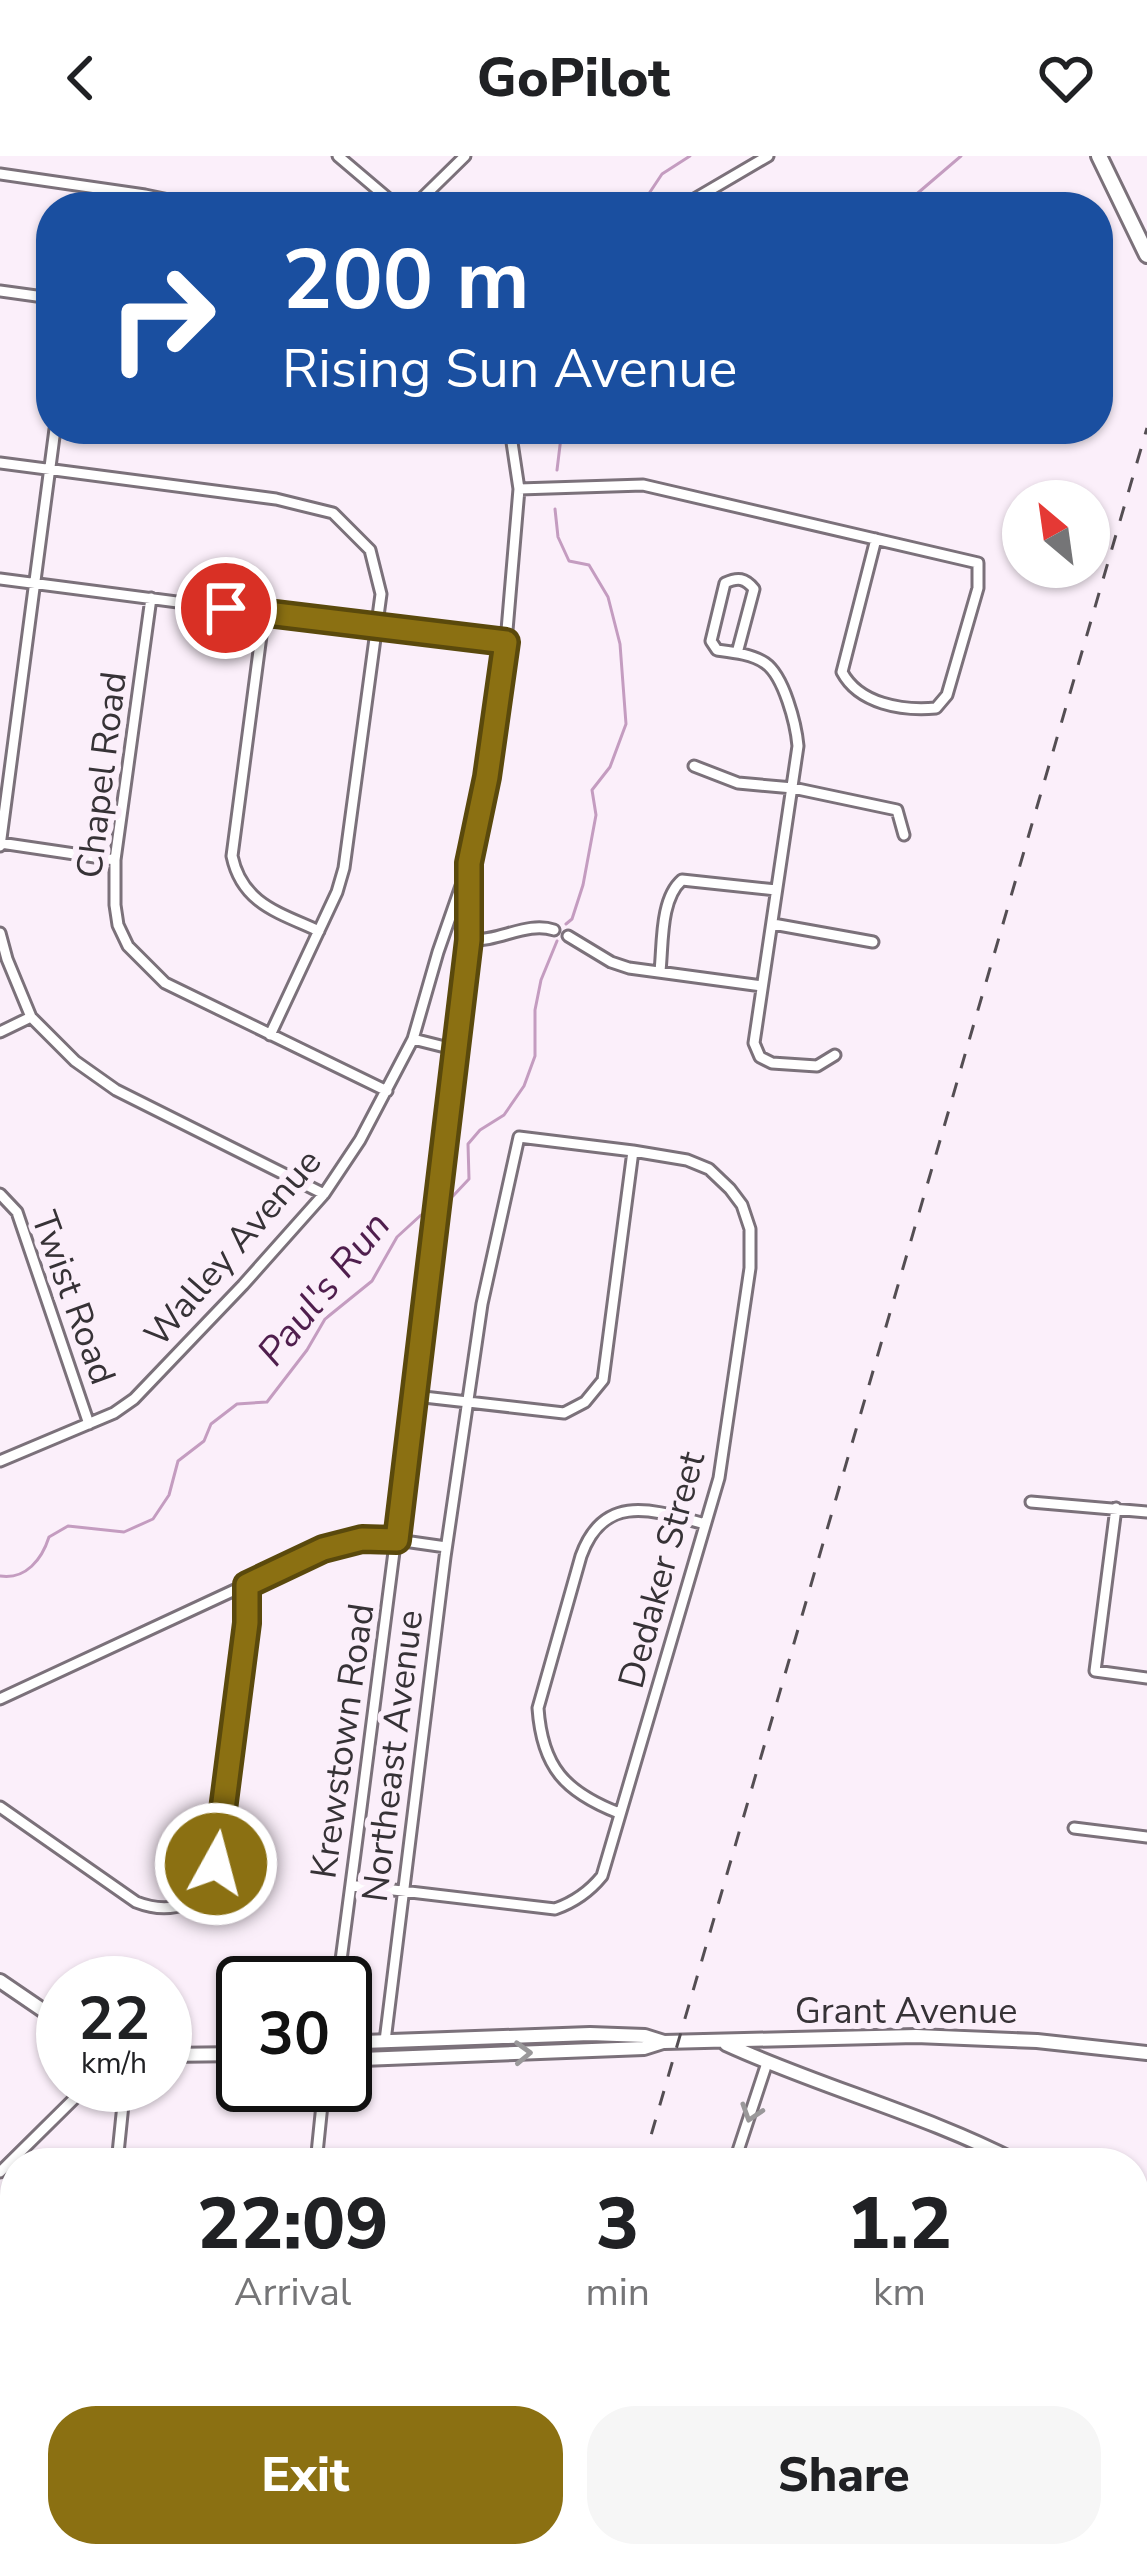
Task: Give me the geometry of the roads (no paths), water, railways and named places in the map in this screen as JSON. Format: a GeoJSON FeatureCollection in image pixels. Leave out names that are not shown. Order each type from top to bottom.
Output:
{"type":"FeatureCollection","features":[{"type":"Feature","properties":{"kind":"main road"},"geometry":{"type":"LineString","coordinates":[[1100,156],[1147,256]]}},
{"type":"Feature","properties":{"kind":"main road"},"geometry":{"type":"LineString","coordinates":[[0,1981],[36,2006]]}},
{"type":"Feature","properties":{"kind":"main road","name":"Grant Avenue"},"geometry":{"type":"LineString","coordinates":[[372,2042],[590,2034],[645,2036],[664,2042]]}},
{"type":"Feature","properties":{"kind":"main road","name":"Grant Avenue"},"geometry":{"type":"LineString","coordinates":[[372,2059],[872,2036],[973,2037],[1147,2054]]}},
{"type":"Feature","properties":{"kind":"main road"},"geometry":{"type":"LineString","coordinates":[[776,2040],[779,2056],[797,2074]]}},
{"type":"Feature","properties":{"kind":"main road"},"geometry":{"type":"LineString","coordinates":[[720,2041],[988,2148]]}},
{"type":"Feature","properties":{"kind":"street"},"geometry":{"type":"LineString","coordinates":[[338,156],[380,192]]}},
{"type":"Feature","properties":{"kind":"street"},"geometry":{"type":"LineString","coordinates":[[428,192],[465,156]]}},
{"type":"Feature","properties":{"kind":"street"},"geometry":{"type":"LineString","coordinates":[[707,192],[769,156]]}},
{"type":"Feature","properties":{"kind":"street"},"geometry":{"type":"LineString","coordinates":[[0,174],[124,192]]}},
{"type":"Feature","properties":{"kind":"street"},"geometry":{"type":"LineString","coordinates":[[0,291],[36,296]]}},
{"type":"Feature","properties":{"kind":"street"},"geometry":{"type":"LineString","coordinates":[[53,444],[0,844],[115,860]]}},
{"type":"Feature","properties":{"kind":"street","name":"Walley Avenue"},"geometry":{"type":"LineString","coordinates":[[0,1461],[134,1400],[323,1194],[387,1091],[412,1039],[469,863],[487,777],[506,642],[519,489],[512,444]]}},
{"type":"Feature","properties":{"kind":"street"},"geometry":{"type":"LineString","coordinates":[[0,463],[276,499],[333,513],[370,550],[382,594],[344,868],[270,1035]]}},
{"type":"Feature","properties":{"kind":"street"},"geometry":{"type":"LineString","coordinates":[[519,489],[643,485],[876,538],[978,563],[978,588],[947,695],[936,708],[919,710],[869,700],[848,684],[842,672],[876,538]]}},
{"type":"Feature","properties":{"kind":"street"},"geometry":{"type":"LineString","coordinates":[[737,653],[754,589],[736,578],[725,583],[711,641],[717,650],[771,667],[796,723],[798,746],[754,1043],[760,1057],[772,1063],[817,1066],[835,1055]]}},
{"type":"Feature","properties":{"kind":"street"},"geometry":{"type":"LineString","coordinates":[[0,579],[506,642]]}},
{"type":"Feature","properties":{"kind":"street","name":"Chapel Road"},"geometry":{"type":"LineString","coordinates":[[151,598],[115,860],[118,926],[128,946],[165,983],[387,1091]]}},
{"type":"Feature","properties":{"kind":"street"},"geometry":{"type":"LineString","coordinates":[[264,613],[232,856],[243,884],[262,905],[319,931]]}},
{"type":"Feature","properties":{"kind":"street"},"geometry":{"type":"LineString","coordinates":[[694,766],[738,783],[793,788],[897,810],[904,835]]}},
{"type":"Feature","properties":{"kind":"street","name":"Krewstown Road"},"geometry":{"type":"LineString","coordinates":[[342,1956],[457,1050],[469,940],[469,863]]}},
{"type":"Feature","properties":{"kind":"street"},"geometry":{"type":"LineString","coordinates":[[660,971],[666,919],[674,886],[682,880],[776,890]]}},
{"type":"Feature","properties":{"kind":"street"},"geometry":{"type":"LineString","coordinates":[[773,924],[873,942]]}},
{"type":"Feature","properties":{"kind":"street"},"geometry":{"type":"LineString","coordinates":[[469,940],[486,941],[531,927],[554,930]]}},
{"type":"Feature","properties":{"kind":"street"},"geometry":{"type":"LineString","coordinates":[[0,933],[31,1018],[75,1061],[116,1090],[323,1194]]}},
{"type":"Feature","properties":{"kind":"street"},"geometry":{"type":"LineString","coordinates":[[568,935],[628,968],[762,986]]}},
{"type":"Feature","properties":{"kind":"street"},"geometry":{"type":"LineString","coordinates":[[0,1032],[31,1018]]}},
{"type":"Feature","properties":{"kind":"street"},"geometry":{"type":"LineString","coordinates":[[412,1039],[457,1050]]}},
{"type":"Feature","properties":{"kind":"street","name":"Northeast Avenue"},"geometry":{"type":"LineString","coordinates":[[385,2041],[446,1547],[482,1304],[519,1137],[633,1150]]}},
{"type":"Feature","properties":{"kind":"street"},"geometry":{"type":"LineString","coordinates":[[415,1396],[564,1413],[585,1402],[603,1380],[633,1150]]}},
{"type":"Feature","properties":{"kind":"street","name":"Dedaker Street"},"geometry":{"type":"LineString","coordinates":[[404,1891],[559,1907],[590,1891],[602,1876],[718,1478],[751,1268],[747,1219],[730,1189],[709,1169],[633,1150]]}},
{"type":"Feature","properties":{"kind":"street","name":"Twist Road"},"geometry":{"type":"LineString","coordinates":[[0,1194],[17,1212],[89,1424]]}},
{"type":"Feature","properties":{"kind":"street"},"geometry":{"type":"LineString","coordinates":[[1031,1502],[1147,1512]]}},
{"type":"Feature","properties":{"kind":"street"},"geometry":{"type":"LineString","coordinates":[[1116,1508],[1095,1671],[1147,1678]]}},
{"type":"Feature","properties":{"kind":"street"},"geometry":{"type":"LineString","coordinates":[[619,1813],[591,1802],[556,1774],[540,1732],[538,1708],[581,1556],[598,1525],[626,1510],[657,1511],[705,1524]]}},
{"type":"Feature","properties":{"kind":"street"},"geometry":{"type":"LineString","coordinates":[[0,1699],[323,1549],[362,1539],[446,1547]]}},
{"type":"Feature","properties":{"kind":"street"},"geometry":{"type":"LineString","coordinates":[[0,1807],[136,1902],[153,1909],[189,1903],[203,1891],[216,1864],[247,1623],[247,1585]]}},
{"type":"Feature","properties":{"kind":"street"},"geometry":{"type":"LineString","coordinates":[[1074,1828],[1147,1837]]}},
{"type":"Feature","properties":{"kind":"street"},"geometry":{"type":"LineString","coordinates":[[351,1885],[404,1891]]}},
{"type":"Feature","properties":{"kind":"street"},"geometry":{"type":"LineString","coordinates":[[739,2148],[767,2063]]}},
{"type":"Feature","properties":{"kind":"street"},"geometry":{"type":"LineString","coordinates":[[24,2148],[61,2112]]}},
{"type":"Feature","properties":{"kind":"street"},"geometry":{"type":"LineString","coordinates":[[119,2148],[122,2112]]}},
{"type":"Feature","properties":{"kind":"street"},"geometry":{"type":"LineString","coordinates":[[318,2148],[321,2112]]}},
{"type":"Feature","properties":{"kind":"waterway"},"geometry":{"type":"LineString","coordinates":[[650,192],[662,174],[690,156]]}},
{"type":"Feature","properties":{"kind":"waterway"},"geometry":{"type":"LineString","coordinates":[[919,192],[961,156]]}},
{"type":"Feature","properties":{"kind":"waterway","name":"Paul's Run"},"geometry":{"type":"LineString","coordinates":[[557,470],[560,444]]}},
{"type":"Feature","properties":{"kind":"waterway","name":"Paul's Run"},"geometry":{"type":"LineString","coordinates":[[555,509],[558,537],[569,561],[589,565],[608,597],[620,644],[626,724],[610,767],[592,790],[596,815],[583,885],[566,924]]}},
{"type":"Feature","properties":{"kind":"waterway","name":"Paul's Run"},"geometry":{"type":"LineString","coordinates":[[453,1196],[469,1179],[468,1144],[504,1115],[524,1086],[535,1056],[535,1010],[541,980],[557,941]]}},
{"type":"Feature","properties":{"kind":"waterway","name":"Paul's Run"},"geometry":{"type":"LineString","coordinates":[[0,1576],[25,1571],[49,1537],[68,1526],[124,1532],[153,1519],[169,1495],[178,1461],[204,1441],[211,1424],[237,1404],[267,1402],[325,1319],[372,1281],[397,1237],[421,1215]]}},
{"type":"Feature","properties":{"kind":"railway"},"geometry":{"type":"LineString","coordinates":[[647,2148],[1147,428]]}}]}
